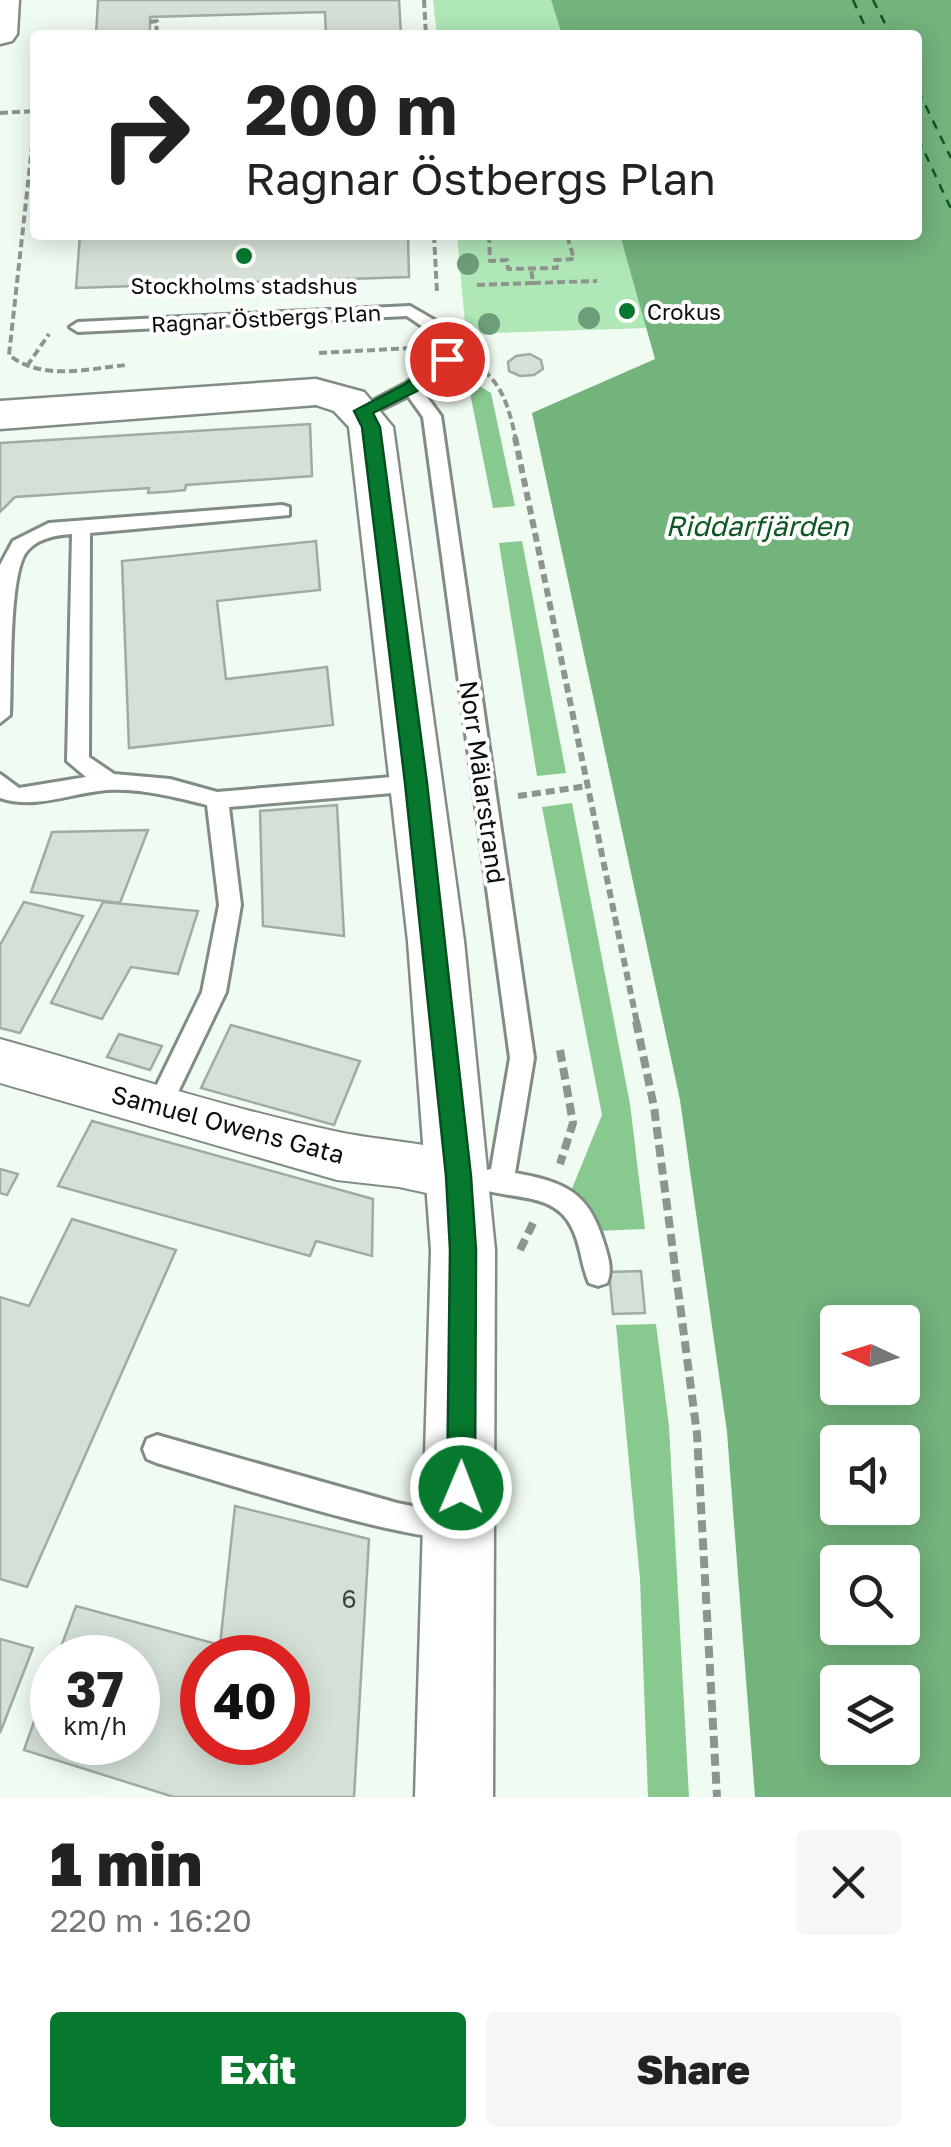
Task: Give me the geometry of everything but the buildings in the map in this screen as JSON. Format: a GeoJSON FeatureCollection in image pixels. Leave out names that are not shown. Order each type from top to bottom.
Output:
{"type":"FeatureCollection","features":[{"type":"Feature","properties":{"kind":"street"},"geometry":{"type":"LineString","coordinates":[[0,34],[3,0]]}},
{"type":"Feature","properties":{"kind":"street"},"geometry":{"type":"LineString","coordinates":[[14,378],[77,408]]}},
{"type":"Feature","properties":{"kind":"street"},"geometry":{"type":"LineString","coordinates":[[0,415],[28,416],[77,408],[316,392],[336,394],[358,406]]}},
{"type":"Feature","properties":{"kind":"street","name":"Norr Mälarstrand"},"geometry":{"type":"LineString","coordinates":[[358,406],[371,427],[416,783],[480,1180],[463,1250],[454,1797]]}},
{"type":"Feature","properties":{"kind":"street","name":"Samuel Owens Gata"},"geometry":{"type":"LineString","coordinates":[[0,1061],[337,1156],[400,1163],[480,1180]]}},
{"type":"Feature","properties":{"kind":"lane","name":"Ragnar Östbergs Plan"},"geometry":{"type":"LineString","coordinates":[[78,327],[410,311],[437,329],[447,359]]}},
{"type":"Feature","properties":{"kind":"lane"},"geometry":{"type":"LineString","coordinates":[[358,406],[411,388],[447,359]]}},
{"type":"Feature","properties":{"kind":"lane","name":"Norr Mälarstrand"},"geometry":{"type":"LineString","coordinates":[[411,388],[432,416],[522,1058],[480,1180]]}},
{"type":"Feature","properties":{"kind":"lane"},"geometry":{"type":"LineString","coordinates":[[0,715],[6,572],[20,546],[50,529],[282,511]]}},
{"type":"Feature","properties":{"kind":"lane"},"geometry":{"type":"LineString","coordinates":[[81,527],[78,761],[109,782]]}},
{"type":"Feature","properties":{"kind":"lane"},"geometry":{"type":"LineString","coordinates":[[0,782],[4,791],[20,796],[109,782],[170,787],[217,800],[416,783]]}},
{"type":"Feature","properties":{"kind":"lane"},"geometry":{"type":"LineString","coordinates":[[159,1105],[214,992],[230,905],[217,800]]}},
{"type":"Feature","properties":{"kind":"lane"},"geometry":{"type":"LineString","coordinates":[[480,1180],[551,1190],[578,1209],[592,1243],[598,1274]]}},
{"type":"Feature","properties":{"kind":"lane"},"geometry":{"type":"LineString","coordinates":[[157,1449],[396,1517],[461,1527]]}},
{"type":"Feature","properties":{"kind":"path"},"geometry":{"type":"LineString","coordinates":[[424,0],[426,30]]}},
{"type":"Feature","properties":{"kind":"path"},"geometry":{"type":"LineString","coordinates":[[150,22],[157,22],[156,30]]}},
{"type":"Feature","properties":{"kind":"path"},"geometry":{"type":"LineString","coordinates":[[0,113],[30,111]]}},
{"type":"Feature","properties":{"kind":"path"},"geometry":{"type":"LineString","coordinates":[[14,378],[8,344],[30,161]]}},
{"type":"Feature","properties":{"kind":"path"},"geometry":{"type":"LineString","coordinates":[[434,240],[436,288]]}},
{"type":"Feature","properties":{"kind":"path"},"geometry":{"type":"LineString","coordinates":[[489,240],[490,261],[507,260],[508,269],[557,268],[556,260],[574,259],[568,240]]}},
{"type":"Feature","properties":{"kind":"path"},"geometry":{"type":"LineString","coordinates":[[531,268],[533,282]]}},
{"type":"Feature","properties":{"kind":"path"},"geometry":{"type":"LineString","coordinates":[[477,284],[597,281]]}},
{"type":"Feature","properties":{"kind":"path"},"geometry":{"type":"LineString","coordinates":[[0,348],[8,344]]}},
{"type":"Feature","properties":{"kind":"path"},"geometry":{"type":"LineString","coordinates":[[447,359],[477,365],[488,372],[508,402],[654,1106],[695,1414],[717,1797]]}},
{"type":"Feature","properties":{"kind":"path"},"geometry":{"type":"LineString","coordinates":[[517,796],[588,786]]}},
{"type":"Feature","properties":{"kind":"shaded area"},"geometry":{"type":"Polygon","coordinates":[[[433,0],[551,0],[560,30],[436,30],[433,0]]]}},
{"type":"Feature","properties":{"kind":"shaded area"},"geometry":{"type":"Polygon","coordinates":[[[457,240],[621,240],[647,328],[466,334],[457,240]]]}},
{"type":"Feature","properties":{"kind":"shaded area"},"geometry":{"type":"Polygon","coordinates":[[[481,387],[491,393],[515,506],[493,508],[469,388],[481,387]]]}},
{"type":"Feature","properties":{"kind":"shaded area"},"geometry":{"type":"Polygon","coordinates":[[[522,541],[566,773],[537,776],[499,543],[522,541]]]}},
{"type":"Feature","properties":{"kind":"shaded area"},"geometry":{"type":"Polygon","coordinates":[[[572,803],[630,1104],[645,1229],[597,1231],[589,1206],[571,1191],[602,1115],[542,807],[572,803]]]}},
{"type":"Feature","properties":{"kind":"shaded area"},"geometry":{"type":"Polygon","coordinates":[[[656,1324],[669,1426],[689,1797],[648,1797],[640,1579],[616,1325],[656,1324]]]}},
{"type":"Feature","properties":{"kind":"water","name":"Riddarfjärden"},"geometry":{"type":"Polygon","coordinates":[[[551,0],[951,0],[951,1797],[755,1797],[727,1432],[680,1100],[532,413],[655,359],[621,240],[922,240],[922,30],[560,30],[551,0]]]}},
{"type":"Feature","properties":{"kind":"ferry route"},"geometry":{"type":"LineString","coordinates":[[853,0],[867,30]]}},
{"type":"Feature","properties":{"kind":"ferry route"},"geometry":{"type":"LineString","coordinates":[[873,0],[888,30]]}},
{"type":"Feature","properties":{"kind":"ferry route"},"geometry":{"type":"LineString","coordinates":[[922,98],[951,158]]}},
{"type":"Feature","properties":{"kind":"ferry route"},"geometry":{"type":"LineString","coordinates":[[922,147],[951,209]]}},
{"type":"Feature","properties":{"kind":"place","name":"Stockholms stadshus"},"geometry":{"type":"Point","coordinates":[244,256]}},
{"type":"Feature","properties":{"kind":"place","name":"Crokus"},"geometry":{"type":"Point","coordinates":[627,311]}},
{"type":"Feature","properties":{"kind":"route"},"geometry":{"type":"LineString","coordinates":[[447,359],[411,388],[363,411],[371,427],[416,783],[458,1176],[463,1250],[461,1488]]}}]}
